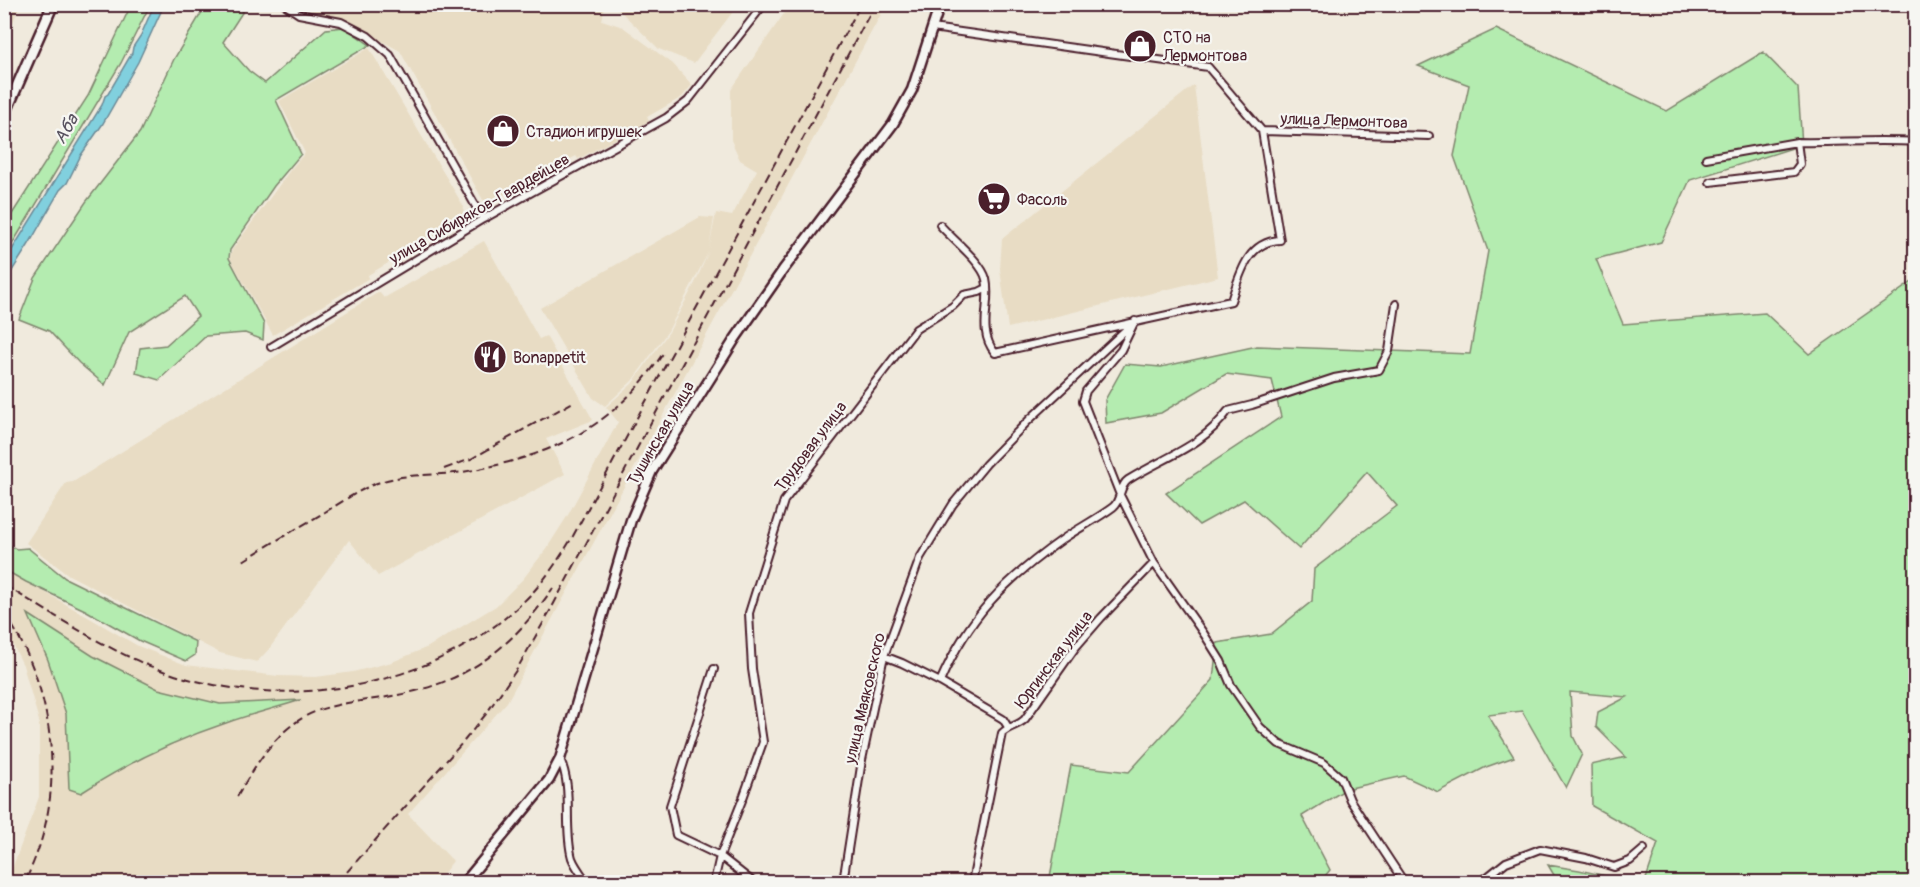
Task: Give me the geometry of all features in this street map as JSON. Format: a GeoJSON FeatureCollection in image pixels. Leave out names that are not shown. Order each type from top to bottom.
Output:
{"type":"FeatureCollection","features":[{"type":"Feature","properties":{"kind":"main road"},"geometry":{"type":"LineString","coordinates":[[4,116],[53,4]]}},
{"type":"Feature","properties":{"kind":"main road","name":"Тушинская улица"},"geometry":{"type":"LineString","coordinates":[[465,882],[549,780],[560,759],[631,520],[652,471],[735,339],[783,270],[893,124],[912,90],[940,4]]}},
{"type":"Feature","properties":{"kind":"street"},"geometry":{"type":"LineString","coordinates":[[284,4],[299,14],[342,22],[368,36],[390,55],[483,219]]}},
{"type":"Feature","properties":{"kind":"street","name":"улица Сибиряков-Гвардейцев"},"geometry":{"type":"LineString","coordinates":[[271,347],[483,219],[666,118],[688,101],[764,4]]}},
{"type":"Feature","properties":{"kind":"street","name":"улица Лермонтова"},"geometry":{"type":"LineString","coordinates":[[932,28],[1208,67],[1262,131],[1429,136]]}},
{"type":"Feature","properties":{"kind":"street"},"geometry":{"type":"LineString","coordinates":[[940,225],[981,268],[986,278],[984,313],[990,347],[995,353],[1232,301],[1242,266],[1250,254],[1269,241],[1280,240],[1262,131]]}},
{"type":"Feature","properties":{"kind":"street"},"geometry":{"type":"LineString","coordinates":[[1706,158],[1797,142],[1916,142]]}},
{"type":"Feature","properties":{"kind":"street"},"geometry":{"type":"LineString","coordinates":[[1710,182],[1794,172],[1800,164],[1797,142]]}},
{"type":"Feature","properties":{"kind":"street","name":"Трудовая улица"},"geometry":{"type":"LineString","coordinates":[[714,882],[720,856],[744,798],[763,742],[752,669],[749,613],[784,501],[916,329],[953,306],[964,295],[987,288]]}},
{"type":"Feature","properties":{"kind":"street"},"geometry":{"type":"LineString","coordinates":[[940,682],[974,620],[1016,574],[1064,538],[1116,505],[1125,482],[1192,446],[1217,426],[1228,411],[1334,378],[1379,370],[1389,351],[1396,304]]}},
{"type":"Feature","properties":{"kind":"street"},"geometry":{"type":"LineString","coordinates":[[1135,321],[1121,350],[1086,391],[1083,401],[1120,495],[1154,563],[1221,661],[1231,685],[1260,727],[1279,744],[1324,763],[1341,778],[1350,800],[1404,882]]}},
{"type":"Feature","properties":{"kind":"street","name":"улица Маяковского"},"geometry":{"type":"LineString","coordinates":[[843,882],[862,760],[884,657],[920,558],[952,504],[986,464],[1029,420],[1135,321]]}},
{"type":"Feature","properties":{"kind":"street","name":"Юргинская улица"},"geometry":{"type":"LineString","coordinates":[[972,882],[1002,733],[1008,727],[1019,725],[1025,719],[1075,648],[1154,563]]}},
{"type":"Feature","properties":{"kind":"street"},"geometry":{"type":"LineString","coordinates":[[884,657],[902,663],[940,682],[1003,719],[1008,727]]}},
{"type":"Feature","properties":{"kind":"street"},"geometry":{"type":"LineString","coordinates":[[714,669],[670,806],[676,835],[720,856],[753,882]]}},
{"type":"Feature","properties":{"kind":"street"},"geometry":{"type":"LineString","coordinates":[[560,759],[566,771],[568,837],[573,860],[587,882]]}},
{"type":"Feature","properties":{"kind":"street"},"geometry":{"type":"LineString","coordinates":[[1481,882],[1506,862],[1540,849],[1586,858],[1614,867],[1630,861],[1644,849]]}},
{"type":"Feature","properties":{"kind":"shaded area"},"geometry":{"type":"Polygon","coordinates":[[[4,5],[20,5],[5,42],[4,5]]]}},
{"type":"Feature","properties":{"kind":"shaded area"},"geometry":{"type":"Polygon","coordinates":[[[297,5],[605,5],[602,20],[623,27],[673,64],[692,85],[682,97],[647,117],[649,121],[578,159],[576,156],[494,200],[483,200],[400,51],[352,24],[297,5]]]}},
{"type":"Feature","properties":{"kind":"shaded area"},"geometry":{"type":"Polygon","coordinates":[[[614,5],[738,5],[694,63],[659,49],[614,5]]]}},
{"type":"Feature","properties":{"kind":"shaded area"},"geometry":{"type":"Polygon","coordinates":[[[790,5],[886,5],[507,702],[408,814],[453,861],[437,882],[7,882],[39,797],[39,721],[23,665],[5,629],[5,569],[138,646],[186,665],[278,676],[316,677],[353,672],[392,662],[428,647],[496,606],[523,579],[547,548],[568,515],[618,422],[606,407],[632,384],[669,332],[709,251],[668,331],[632,381],[605,406],[593,398],[540,308],[700,217],[714,218],[709,249],[716,213],[732,216],[757,170],[740,160],[731,140],[731,90],[790,5]]]}},
{"type":"Feature","properties":{"kind":"shaded area"},"geometry":{"type":"Polygon","coordinates":[[[369,48],[464,207],[462,219],[273,335],[230,258],[232,250],[305,153],[279,101],[369,48]]]}},
{"type":"Feature","properties":{"kind":"shaded area"},"geometry":{"type":"Polygon","coordinates":[[[1194,85],[1218,277],[1008,328],[1000,269],[1002,239],[1194,85]]]}},
{"type":"Feature","properties":{"kind":"shaded area"},"geometry":{"type":"Polygon","coordinates":[[[484,241],[539,339],[546,336],[593,420],[546,439],[565,474],[378,576],[349,540],[257,662],[220,653],[144,614],[69,575],[26,543],[66,483],[73,482],[379,292],[384,298],[484,241]]]}},
{"type":"Feature","properties":{"kind":"green space"},"geometry":{"type":"Polygon","coordinates":[[[131,5],[150,5],[121,63],[5,256],[5,225],[88,96],[131,5]]]}},
{"type":"Feature","properties":{"kind":"green space"},"geometry":{"type":"Polygon","coordinates":[[[206,5],[247,5],[223,42],[249,71],[265,83],[326,29],[344,27],[370,45],[276,100],[301,154],[274,186],[230,250],[229,258],[264,324],[263,340],[245,333],[206,336],[159,380],[136,373],[140,348],[166,345],[198,316],[185,296],[129,332],[105,385],[79,363],[49,331],[19,319],[35,278],[86,202],[140,132],[174,59],[206,5]]]}},
{"type":"Feature","properties":{"kind":"green space"},"geometry":{"type":"Polygon","coordinates":[[[1496,29],[1667,111],[1763,52],[1798,88],[1802,145],[1690,180],[1661,242],[1596,259],[1623,324],[1765,313],[1809,354],[1915,280],[1915,882],[1645,882],[1658,843],[1592,806],[1591,765],[1626,757],[1596,727],[1598,712],[1627,697],[1570,692],[1573,736],[1582,754],[1566,788],[1522,711],[1488,715],[1514,757],[1486,767],[1438,792],[1404,776],[1346,789],[1302,816],[1330,870],[1320,882],[1049,882],[1071,765],[1129,772],[1213,680],[1217,643],[1271,634],[1312,601],[1314,569],[1397,506],[1367,472],[1299,549],[1244,500],[1199,525],[1166,493],[1281,417],[1272,380],[1226,374],[1161,413],[1106,423],[1105,400],[1125,364],[1161,367],[1257,346],[1470,354],[1488,251],[1454,156],[1469,85],[1418,66],[1496,29]]]}},
{"type":"Feature","properties":{"kind":"green space"},"geometry":{"type":"Polygon","coordinates":[[[5,543],[16,549],[28,548],[65,578],[196,642],[195,655],[186,661],[140,641],[85,610],[5,570],[5,543]]]}},
{"type":"Feature","properties":{"kind":"green space"},"geometry":{"type":"Polygon","coordinates":[[[28,614],[93,656],[158,689],[220,704],[301,700],[188,737],[115,772],[81,793],[69,789],[66,714],[48,660],[28,614]]]}},
{"type":"Feature","properties":{"kind":"green space"},"geometry":{"type":"Polygon","coordinates":[[[1548,865],[1579,870],[1633,882],[1558,882],[1548,865]]]}},
{"type":"Feature","properties":{"kind":"water"},"geometry":{"type":"Polygon","coordinates":[[[154,5],[164,5],[138,62],[102,125],[81,155],[67,183],[60,190],[5,282],[5,261],[102,105],[105,96],[132,53],[154,5]]]}},
{"type":"Feature","properties":{"kind":"railway"},"geometry":{"type":"LineString","coordinates":[[4,585],[128,657],[172,674],[217,685],[263,691],[310,691],[356,685],[402,674],[445,656],[485,633],[536,589],[573,536],[861,4]]}},
{"type":"Feature","properties":{"kind":"railway"},"geometry":{"type":"LineString","coordinates":[[338,882],[464,741],[517,669],[875,4]]}},
{"type":"Feature","properties":{"kind":"railway"},"geometry":{"type":"LineString","coordinates":[[243,561],[351,496],[377,483],[409,476],[463,472],[495,465],[525,457],[578,435],[624,401],[664,352]]}},
{"type":"Feature","properties":{"kind":"railway"},"geometry":{"type":"LineString","coordinates":[[444,469],[471,459],[575,401]]}},
{"type":"Feature","properties":{"kind":"railway"},"geometry":{"type":"LineString","coordinates":[[237,797],[257,763],[293,724],[314,712],[334,706],[415,691],[462,674],[482,662],[519,630],[553,588]]}},
{"type":"Feature","properties":{"kind":"railway"},"geometry":{"type":"LineString","coordinates":[[4,613],[30,661],[46,715],[50,743],[52,771],[50,799],[39,847],[25,882]]}},
{"type":"Feature","properties":{"kind":"place","name":"СТО на Лермонтова"},"geometry":{"type":"Point","coordinates":[1140,46]}},
{"type":"Feature","properties":{"kind":"place","name":"Стадион игрушек"},"geometry":{"type":"Point","coordinates":[503,131]}},
{"type":"Feature","properties":{"kind":"place","name":"Фасоль"},"geometry":{"type":"Point","coordinates":[994,199]}},
{"type":"Feature","properties":{"kind":"place","name":"Bonappetit"},"geometry":{"type":"Point","coordinates":[490,357]}},
{"type":"Feature","properties":{"kind":"water label","name":"Аба"},"geometry":{"type":"Point","coordinates":[66,129]}}]}
